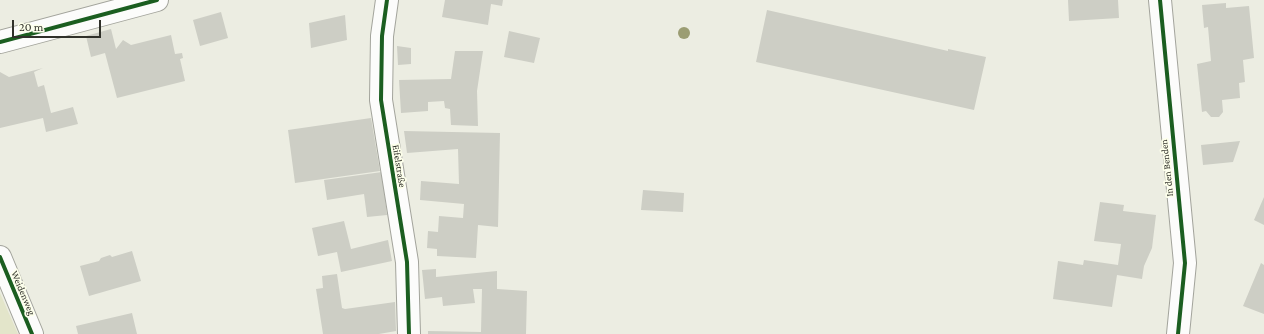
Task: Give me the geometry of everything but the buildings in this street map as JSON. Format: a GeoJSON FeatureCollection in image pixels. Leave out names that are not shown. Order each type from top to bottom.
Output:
{"type":"FeatureCollection","features":[{"type":"Feature","properties":{"kind":"street"},"geometry":{"type":"LineString","coordinates":[[0,42],[157,0]]}},
{"type":"Feature","properties":{"kind":"street","name":"Eifelstraße"},"geometry":{"type":"LineString","coordinates":[[387,0],[382,36],[381,100],[407,262],[409,334]]}},
{"type":"Feature","properties":{"kind":"street","name":"In den Benden"},"geometry":{"type":"LineString","coordinates":[[1160,0],[1185,263],[1178,334]]}},
{"type":"Feature","properties":{"kind":"street","name":"Weidenweg"},"geometry":{"type":"LineString","coordinates":[[0,258],[32,334]]}},
{"type":"Feature","properties":{"kind":"green space"},"geometry":{"type":"Polygon","coordinates":[[[0,293],[18,334],[0,334],[0,293]]]}},
{"type":"Feature","properties":{"kind":"cycle path"},"geometry":{"type":"LineString","coordinates":[[0,42],[157,0]]}},
{"type":"Feature","properties":{"kind":"cycle path"},"geometry":{"type":"LineString","coordinates":[[387,0],[382,36],[381,100],[407,262],[409,334]]}},
{"type":"Feature","properties":{"kind":"cycle path"},"geometry":{"type":"LineString","coordinates":[[1160,0],[1185,263],[1178,334]]}},
{"type":"Feature","properties":{"kind":"cycle path"},"geometry":{"type":"LineString","coordinates":[[0,257],[32,334]]}}]}
